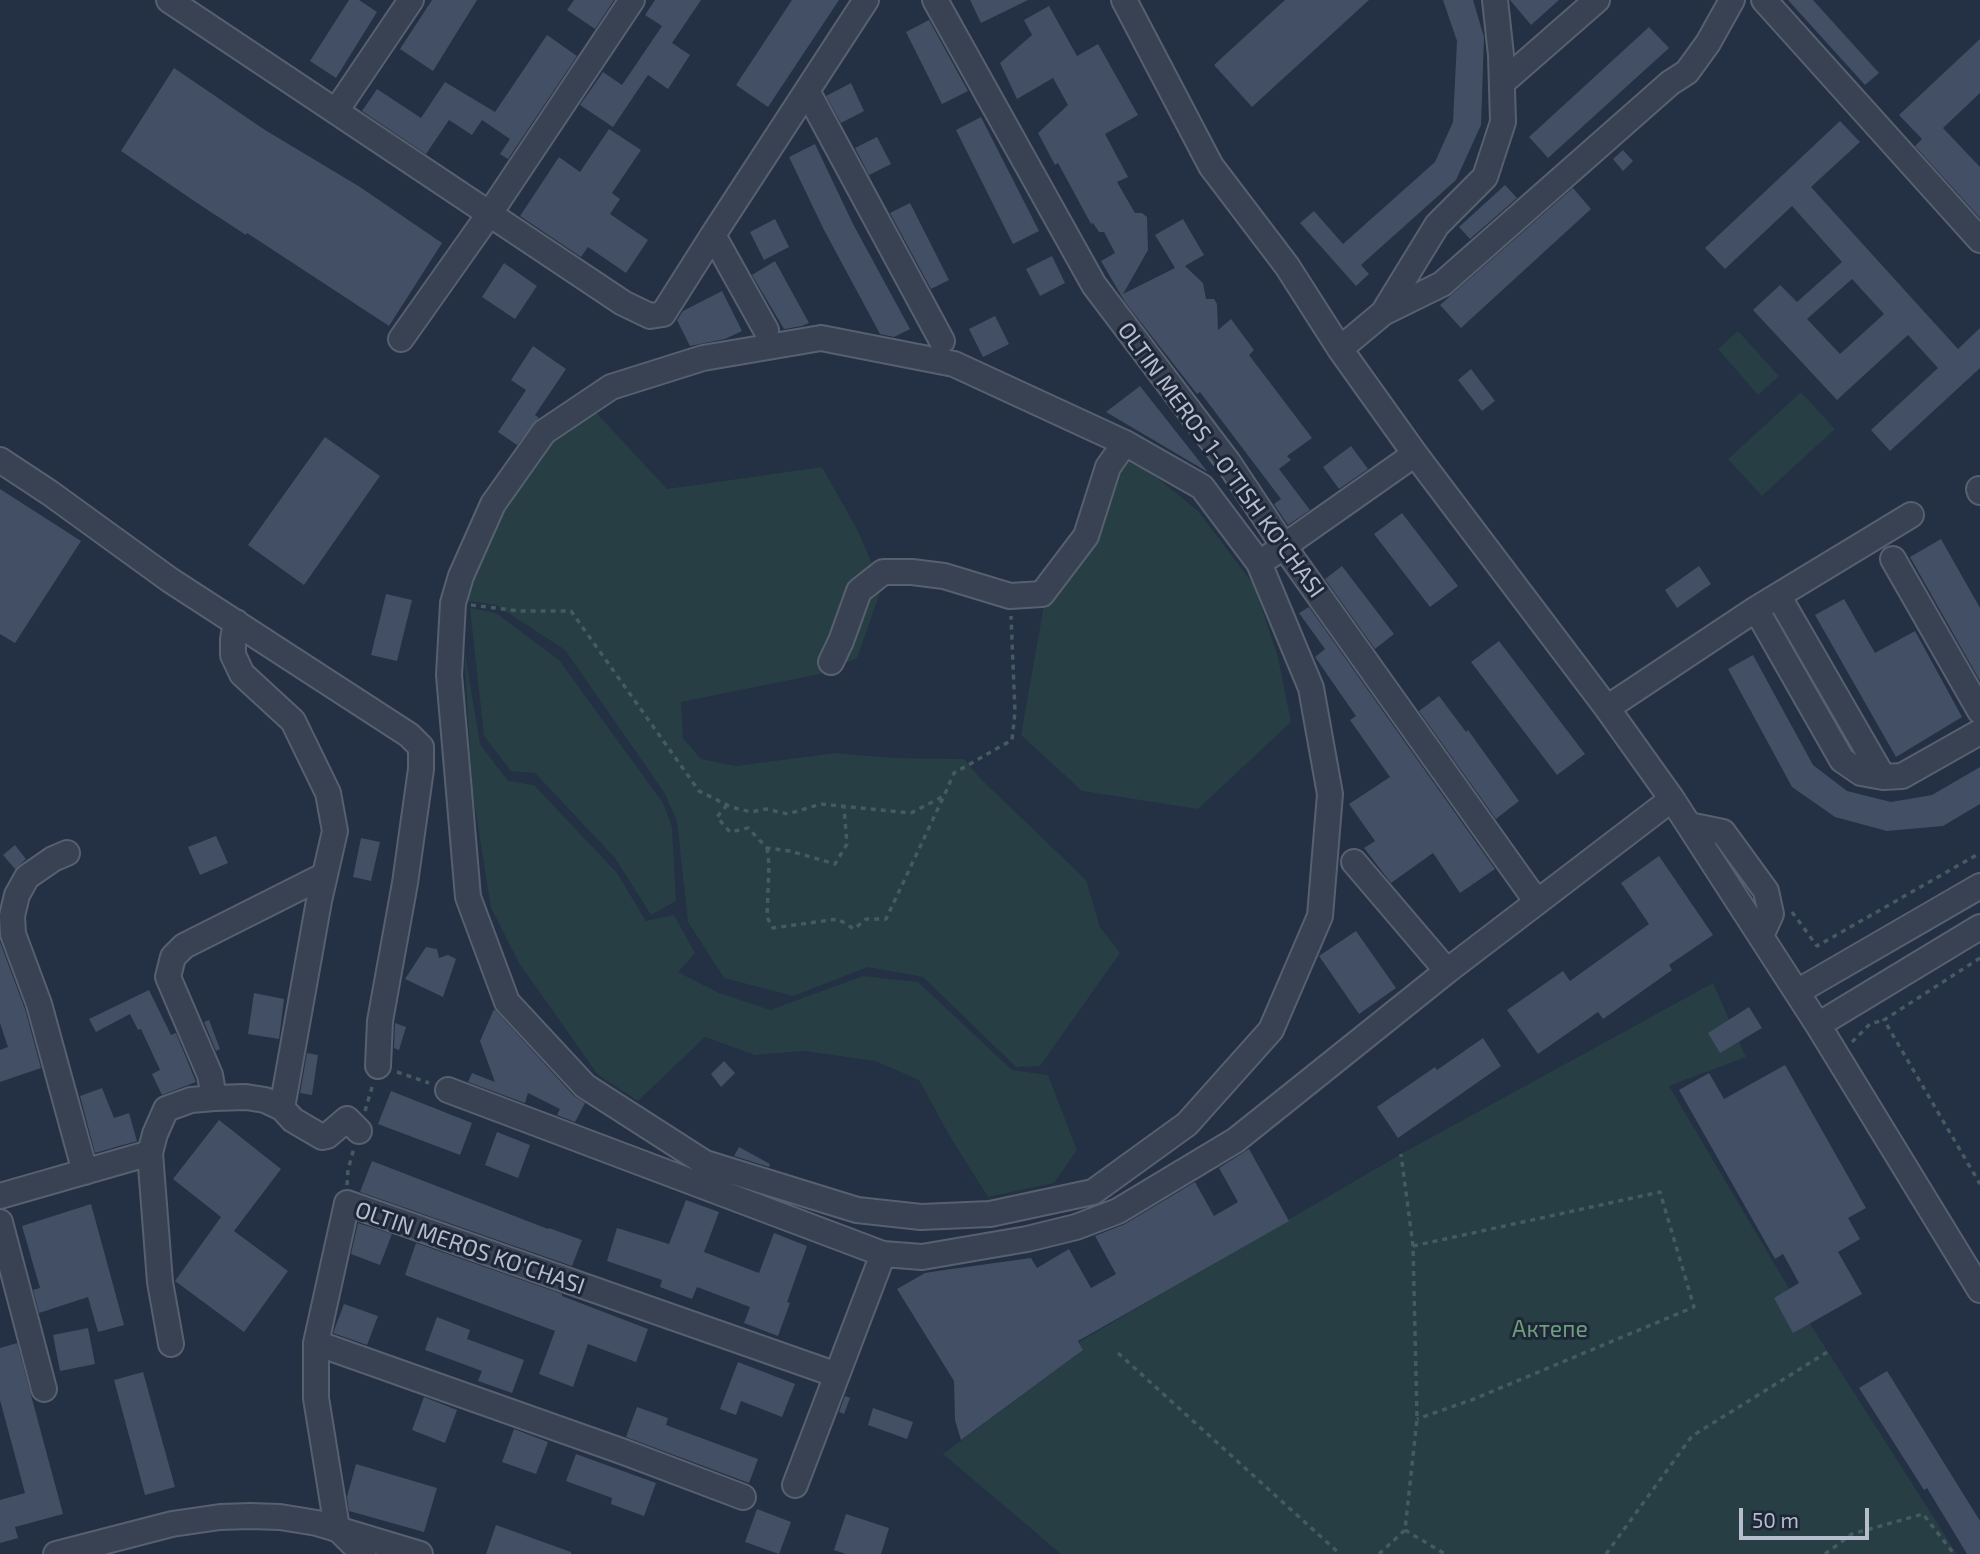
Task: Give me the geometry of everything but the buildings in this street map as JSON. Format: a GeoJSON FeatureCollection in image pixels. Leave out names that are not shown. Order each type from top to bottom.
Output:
{"type":"FeatureCollection","features":[{"type":"Feature","properties":{"kind":"street"},"geometry":{"type":"LineString","coordinates":[[336,111],[411,0]]}},
{"type":"Feature","properties":{"kind":"street"},"geometry":{"type":"LineString","coordinates":[[401,339],[490,213],[632,0]]}},
{"type":"Feature","properties":{"kind":"street"},"geometry":{"type":"LineString","coordinates":[[175,2],[623,303],[650,316],[663,314],[866,0]]}},
{"type":"Feature","properties":{"kind":"street","name":"OLTIN MEROS 1-O'TISH KO'CHASI"},"geometry":{"type":"LineString","coordinates":[[935,0],[1094,285],[1228,462],[1285,548],[1537,902]]}},
{"type":"Feature","properties":{"kind":"street"},"geometry":{"type":"LineString","coordinates":[[1124,0],[1212,166],[1287,266],[1340,349],[1415,454],[1607,708],[1672,799],[1818,1025],[1980,1290]]}},
{"type":"Feature","properties":{"kind":"street"},"geometry":{"type":"LineString","coordinates":[[1382,313],[1437,225],[1485,177],[1503,122],[1494,0]]}},
{"type":"Feature","properties":{"kind":"street"},"geometry":{"type":"LineString","coordinates":[[1502,83],[1597,0]]}},
{"type":"Feature","properties":{"kind":"street"},"geometry":{"type":"LineString","coordinates":[[1340,349],[1382,313],[1442,284],[1670,83],[1687,72],[1708,43],[1732,0]]}},
{"type":"Feature","properties":{"kind":"street"},"geometry":{"type":"LineString","coordinates":[[1764,0],[1980,240]]}},
{"type":"Feature","properties":{"kind":"street"},"geometry":{"type":"LineString","coordinates":[[807,92],[942,341]]}},
{"type":"Feature","properties":{"kind":"street"},"geometry":{"type":"LineString","coordinates":[[712,235],[766,330]]}},
{"type":"Feature","properties":{"kind":"street"},"geometry":{"type":"LineString","coordinates":[[821,338],[954,364],[1125,443],[1202,487],[1259,563],[1311,688],[1328,780],[1330,794],[1320,916],[1271,1030],[1187,1124],[1093,1192],[990,1214],[921,1217],[857,1210],[705,1164],[585,1086],[507,1002],[468,897],[449,675],[453,603],[461,576],[493,504],[544,432],[611,387],[704,358],[821,338]]}},
{"type":"Feature","properties":{"kind":"street"},"geometry":{"type":"LineString","coordinates":[[831,662],[859,591],[883,572],[944,576],[1010,596],[1042,594],[1086,536],[1108,467],[1125,443]]}},
{"type":"Feature","properties":{"kind":"street"},"geometry":{"type":"LineString","coordinates":[[1259,563],[1285,548],[1415,454]]}},
{"type":"Feature","properties":{"kind":"street"},"geometry":{"type":"LineString","coordinates":[[0,460],[170,580],[409,735],[421,747],[421,769],[405,883],[380,1021],[379,1066]]}},
{"type":"Feature","properties":{"kind":"street"},"geometry":{"type":"LineString","coordinates":[[1607,708],[1756,610],[1911,515]]}},
{"type":"Feature","properties":{"kind":"street"},"geometry":{"type":"LineString","coordinates":[[1893,559],[1980,711]]}},
{"type":"Feature","properties":{"kind":"street"},"geometry":{"type":"LineString","coordinates":[[1779,597],[1884,778]]}},
{"type":"Feature","properties":{"kind":"street"},"geometry":{"type":"LineString","coordinates":[[1756,610],[1842,760],[1861,773],[1884,778],[1902,776],[1980,732]]}},
{"type":"Feature","properties":{"kind":"street"},"geometry":{"type":"LineString","coordinates":[[236,622],[233,655],[242,674],[293,721],[328,793],[335,831],[282,1108]]}},
{"type":"Feature","properties":{"kind":"street"},"geometry":{"type":"LineString","coordinates":[[448,1090],[883,1254],[922,1257],[1027,1239],[1076,1227],[1118,1211],[1236,1140],[1447,971],[1672,799]]}},
{"type":"Feature","properties":{"kind":"street"},"geometry":{"type":"LineString","coordinates":[[67,853],[27,877],[17,895],[12,916],[13,934],[39,1004],[85,1172]]}},
{"type":"Feature","properties":{"kind":"street"},"geometry":{"type":"LineString","coordinates":[[1354,862],[1447,971]]}},
{"type":"Feature","properties":{"kind":"street"},"geometry":{"type":"LineString","coordinates":[[214,1098],[210,1076],[168,977],[173,957],[184,946],[325,875]]}},
{"type":"Feature","properties":{"kind":"street"},"geometry":{"type":"LineString","coordinates":[[1797,992],[1980,886]]}},
{"type":"Feature","properties":{"kind":"street"},"geometry":{"type":"LineString","coordinates":[[1818,1025],[1980,927]]}},
{"type":"Feature","properties":{"kind":"street"},"geometry":{"type":"LineString","coordinates":[[171,1343],[160,1282],[150,1153],[166,1109],[191,1100],[246,1097],[265,1100],[282,1108],[293,1120],[318,1136],[327,1136],[347,1119],[359,1131]]}},
{"type":"Feature","properties":{"kind":"street"},"geometry":{"type":"LineString","coordinates":[[0,1196],[150,1153]]}},
{"type":"Feature","properties":{"kind":"street","name":"OLTIN MEROS KO'CHASI"},"geometry":{"type":"LineString","coordinates":[[337,1528],[316,1398],[316,1343],[347,1203],[837,1375]]}},
{"type":"Feature","properties":{"kind":"street"},"geometry":{"type":"LineString","coordinates":[[0,1222],[44,1389]]}},
{"type":"Feature","properties":{"kind":"street"},"geometry":{"type":"LineString","coordinates":[[795,1485],[883,1254]]}},
{"type":"Feature","properties":{"kind":"street"},"geometry":{"type":"LineString","coordinates":[[316,1343],[743,1497]]}},
{"type":"Feature","properties":{"kind":"street"},"geometry":{"type":"LineString","coordinates":[[56,1554],[172,1524],[228,1516],[281,1517],[337,1528],[420,1554]]}},
{"type":"Feature","properties":{"kind":"street"},"geometry":{"type":"LineString","coordinates":[[337,1528],[363,1554]]}},
{"type":"Feature","properties":{"kind":"path"},"geometry":{"type":"LineString","coordinates":[[727,805],[717,817],[730,832],[748,828],[767,848],[767,917],[773,929],[838,919],[854,929],[866,919],[886,919],[954,773],[1012,740],[1014,712],[1010,596]]}},
{"type":"Feature","properties":{"kind":"path"},"geometry":{"type":"LineString","coordinates":[[453,603],[519,611],[571,611],[699,791],[727,805],[751,812],[766,809],[788,814],[821,804],[911,813],[944,796]]}},
{"type":"Feature","properties":{"kind":"path"},"geometry":{"type":"LineString","coordinates":[[767,848],[790,850],[835,864],[847,844],[844,808]]}},
{"type":"Feature","properties":{"kind":"path"},"geometry":{"type":"LineString","coordinates":[[1785,903],[1817,946],[1980,853]]}},
{"type":"Feature","properties":{"kind":"path"},"geometry":{"type":"LineString","coordinates":[[1850,1044],[1870,1024],[1884,1020],[1980,958]]}},
{"type":"Feature","properties":{"kind":"path"},"geometry":{"type":"LineString","coordinates":[[1884,1020],[1980,1184]]}},
{"type":"Feature","properties":{"kind":"path"},"geometry":{"type":"LineString","coordinates":[[347,1203],[348,1170],[379,1066],[448,1090]]}},
{"type":"Feature","properties":{"kind":"path"},"geometry":{"type":"LineString","coordinates":[[1379,1554],[1405,1530],[1417,1419],[1413,1246],[1401,1154]]}},
{"type":"Feature","properties":{"kind":"path"},"geometry":{"type":"LineString","coordinates":[[1413,1246],[1660,1192],[1694,1307],[1474,1399],[1417,1419]]}},
{"type":"Feature","properties":{"kind":"path"},"geometry":{"type":"LineString","coordinates":[[1606,1554],[1692,1436],[1829,1351]]}},
{"type":"Feature","properties":{"kind":"path"},"geometry":{"type":"LineString","coordinates":[[1118,1353],[1340,1554]]}},
{"type":"Feature","properties":{"kind":"path"},"geometry":{"type":"LineString","coordinates":[[1825,1554],[1852,1534],[1923,1514],[1954,1554]]}},
{"type":"Feature","properties":{"kind":"path"},"geometry":{"type":"LineString","coordinates":[[1405,1530],[1445,1554]]}},
{"type":"Feature","properties":{"kind":"green space"},"geometry":{"type":"Polygon","coordinates":[[[1738,331],[1779,376],[1758,395],[1718,349],[1738,331]]]}},
{"type":"Feature","properties":{"kind":"green space"},"geometry":{"type":"Polygon","coordinates":[[[1801,392],[1835,429],[1762,496],[1728,459],[1801,392]]]}},
{"type":"Feature","properties":{"kind":"green space"},"geometry":{"type":"Polygon","coordinates":[[[591,407],[667,489],[822,467],[858,531],[882,587],[857,658],[820,674],[681,702],[683,738],[701,759],[736,766],[836,753],[892,758],[964,759],[981,779],[1086,880],[1100,927],[1120,953],[1040,1066],[1016,1067],[923,977],[868,967],[793,996],[724,978],[688,922],[677,821],[664,792],[565,650],[496,605],[468,601],[483,541],[546,442],[591,407]]]}},
{"type":"Feature","properties":{"kind":"green space"},"geometry":{"type":"Polygon","coordinates":[[[1133,458],[1198,511],[1254,585],[1278,657],[1291,722],[1198,809],[1082,791],[1021,735],[1044,605],[1089,552],[1115,478],[1133,458]]]}},
{"type":"Feature","properties":{"kind":"green space"},"geometry":{"type":"Polygon","coordinates":[[[470,608],[496,613],[559,660],[663,803],[672,827],[676,901],[651,915],[615,858],[535,773],[511,771],[484,736],[470,608]]]}},
{"type":"Feature","properties":{"kind":"green space"},"geometry":{"type":"Polygon","coordinates":[[[464,647],[480,744],[508,781],[534,785],[617,873],[646,921],[674,915],[695,953],[678,972],[719,993],[770,1010],[863,976],[918,982],[1012,1070],[1048,1075],[1077,1150],[1054,1183],[988,1197],[919,1080],[875,1061],[804,1051],[755,1055],[705,1037],[638,1101],[598,1075],[519,963],[491,908],[472,788],[464,647]]]}},
{"type":"Feature","properties":{"kind":"green space","name":"Актепе"},"geometry":{"type":"Polygon","coordinates":[[[1713,983],[1746,1057],[1669,1086],[1809,1322],[1957,1554],[1061,1554],[943,1454],[1083,1350],[1079,1342],[1401,1154],[1713,983]]]}}]}
